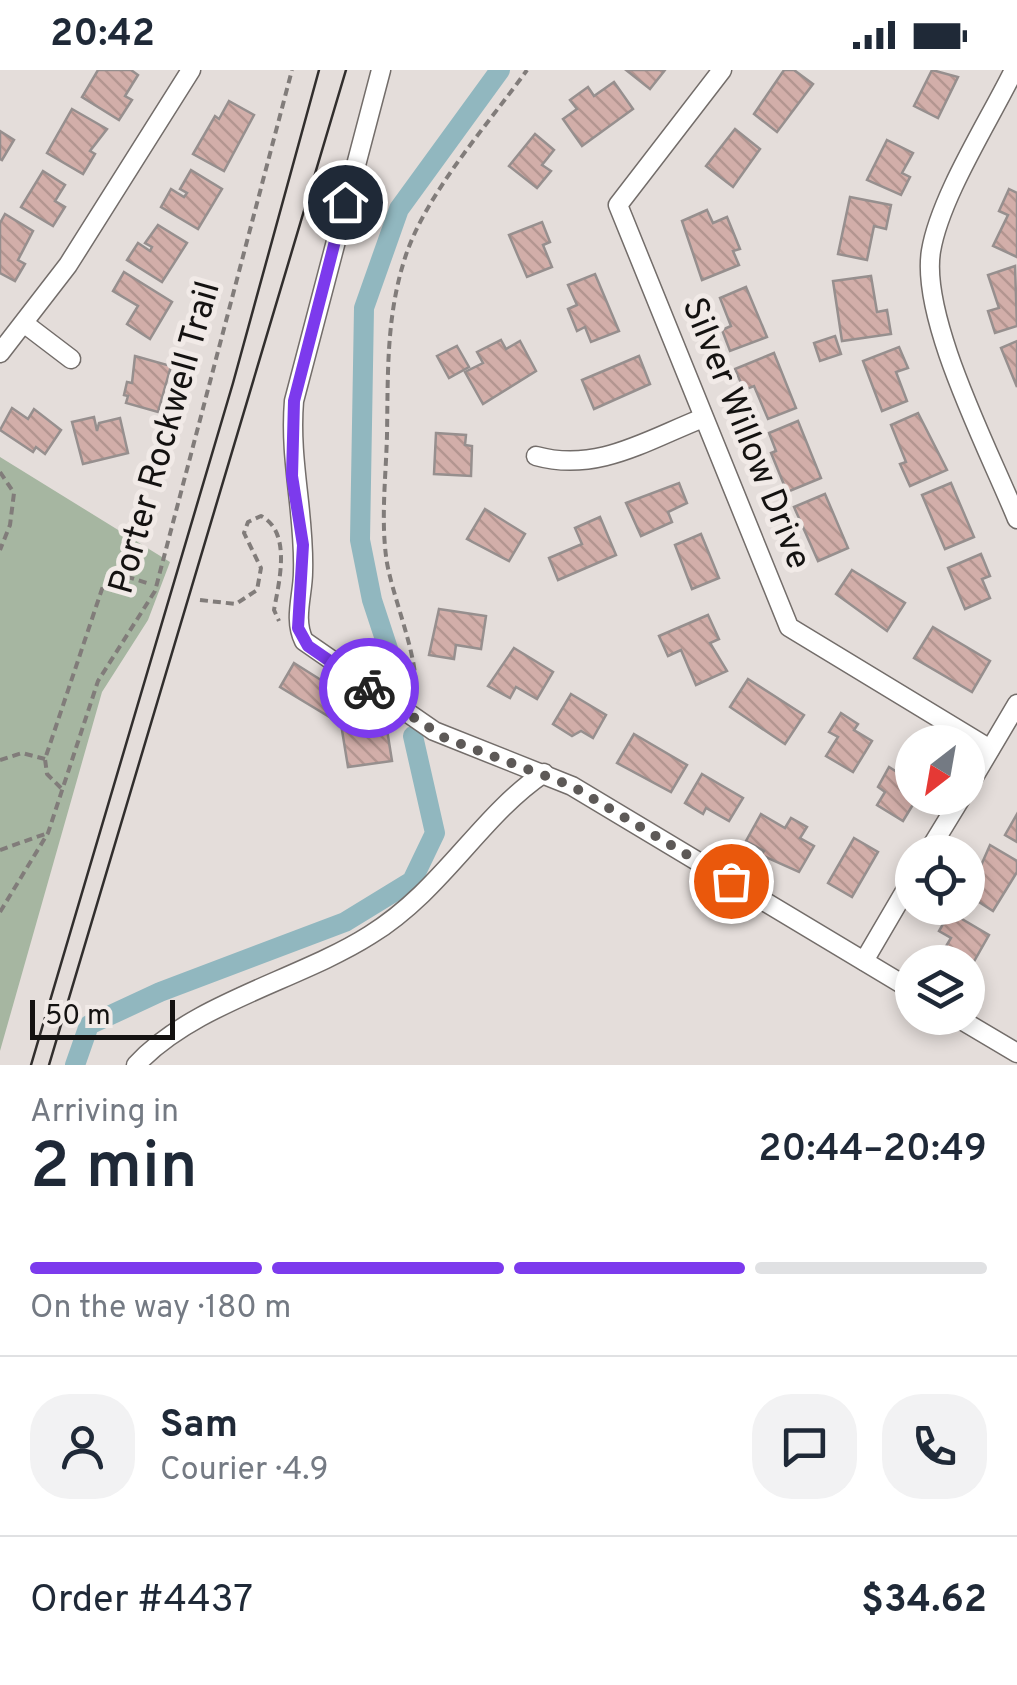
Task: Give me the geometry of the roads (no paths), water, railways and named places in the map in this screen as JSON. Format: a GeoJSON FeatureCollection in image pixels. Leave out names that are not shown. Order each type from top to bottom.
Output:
{"type":"FeatureCollection","features":[{"type":"Feature","properties":{"kind":"street"},"geometry":{"type":"LineString","coordinates":[[0,354],[68,264],[191,70]]}},
{"type":"Feature","properties":{"kind":"street"},"geometry":{"type":"LineString","coordinates":[[381,70],[294,401],[292,466],[303,545],[292,619],[300,634],[308,646],[434,731],[480,752],[544,773],[895,980]]}},
{"type":"Feature","properties":{"kind":"street","name":"Silver Willow Drive"},"geometry":{"type":"LineString","coordinates":[[722,70],[618,204],[789,627],[990,749]]}},
{"type":"Feature","properties":{"kind":"street"},"geometry":{"type":"LineString","coordinates":[[1014,70],[942,216],[929,270],[939,325],[1017,519]]}},
{"type":"Feature","properties":{"kind":"street"},"geometry":{"type":"LineString","coordinates":[[25,324],[71,359]]}},
{"type":"Feature","properties":{"kind":"street"},"geometry":{"type":"LineString","coordinates":[[536,456],[563,464],[592,462],[703,418]]}},
{"type":"Feature","properties":{"kind":"street"},"geometry":{"type":"LineString","coordinates":[[985,758],[1017,704]]}},
{"type":"Feature","properties":{"kind":"street"},"geometry":{"type":"LineString","coordinates":[[136,1065],[178,1030],[339,952],[397,917],[440,880],[516,795],[544,773]]}},
{"type":"Feature","properties":{"kind":"street"},"geometry":{"type":"LineString","coordinates":[[864,961],[895,908]]}},
{"type":"Feature","properties":{"kind":"street"},"geometry":{"type":"LineString","coordinates":[[985,1034],[1017,1053]]}},
{"type":"Feature","properties":{"kind":"waterway"},"geometry":{"type":"LineString","coordinates":[[395,670],[372,600],[360,540],[364,308],[399,209],[500,70]]}},
{"type":"Feature","properties":{"kind":"waterway"},"geometry":{"type":"LineString","coordinates":[[75,1065],[89,1025],[160,992],[345,922],[412,881],[435,833],[413,736]]}},
{"type":"Feature","properties":{"kind":"tram line"},"geometry":{"type":"LineString","coordinates":[[31,1065],[233,383],[319,70]]}},
{"type":"Feature","properties":{"kind":"tram line"},"geometry":{"type":"LineString","coordinates":[[49,1065],[346,70]]}}]}
